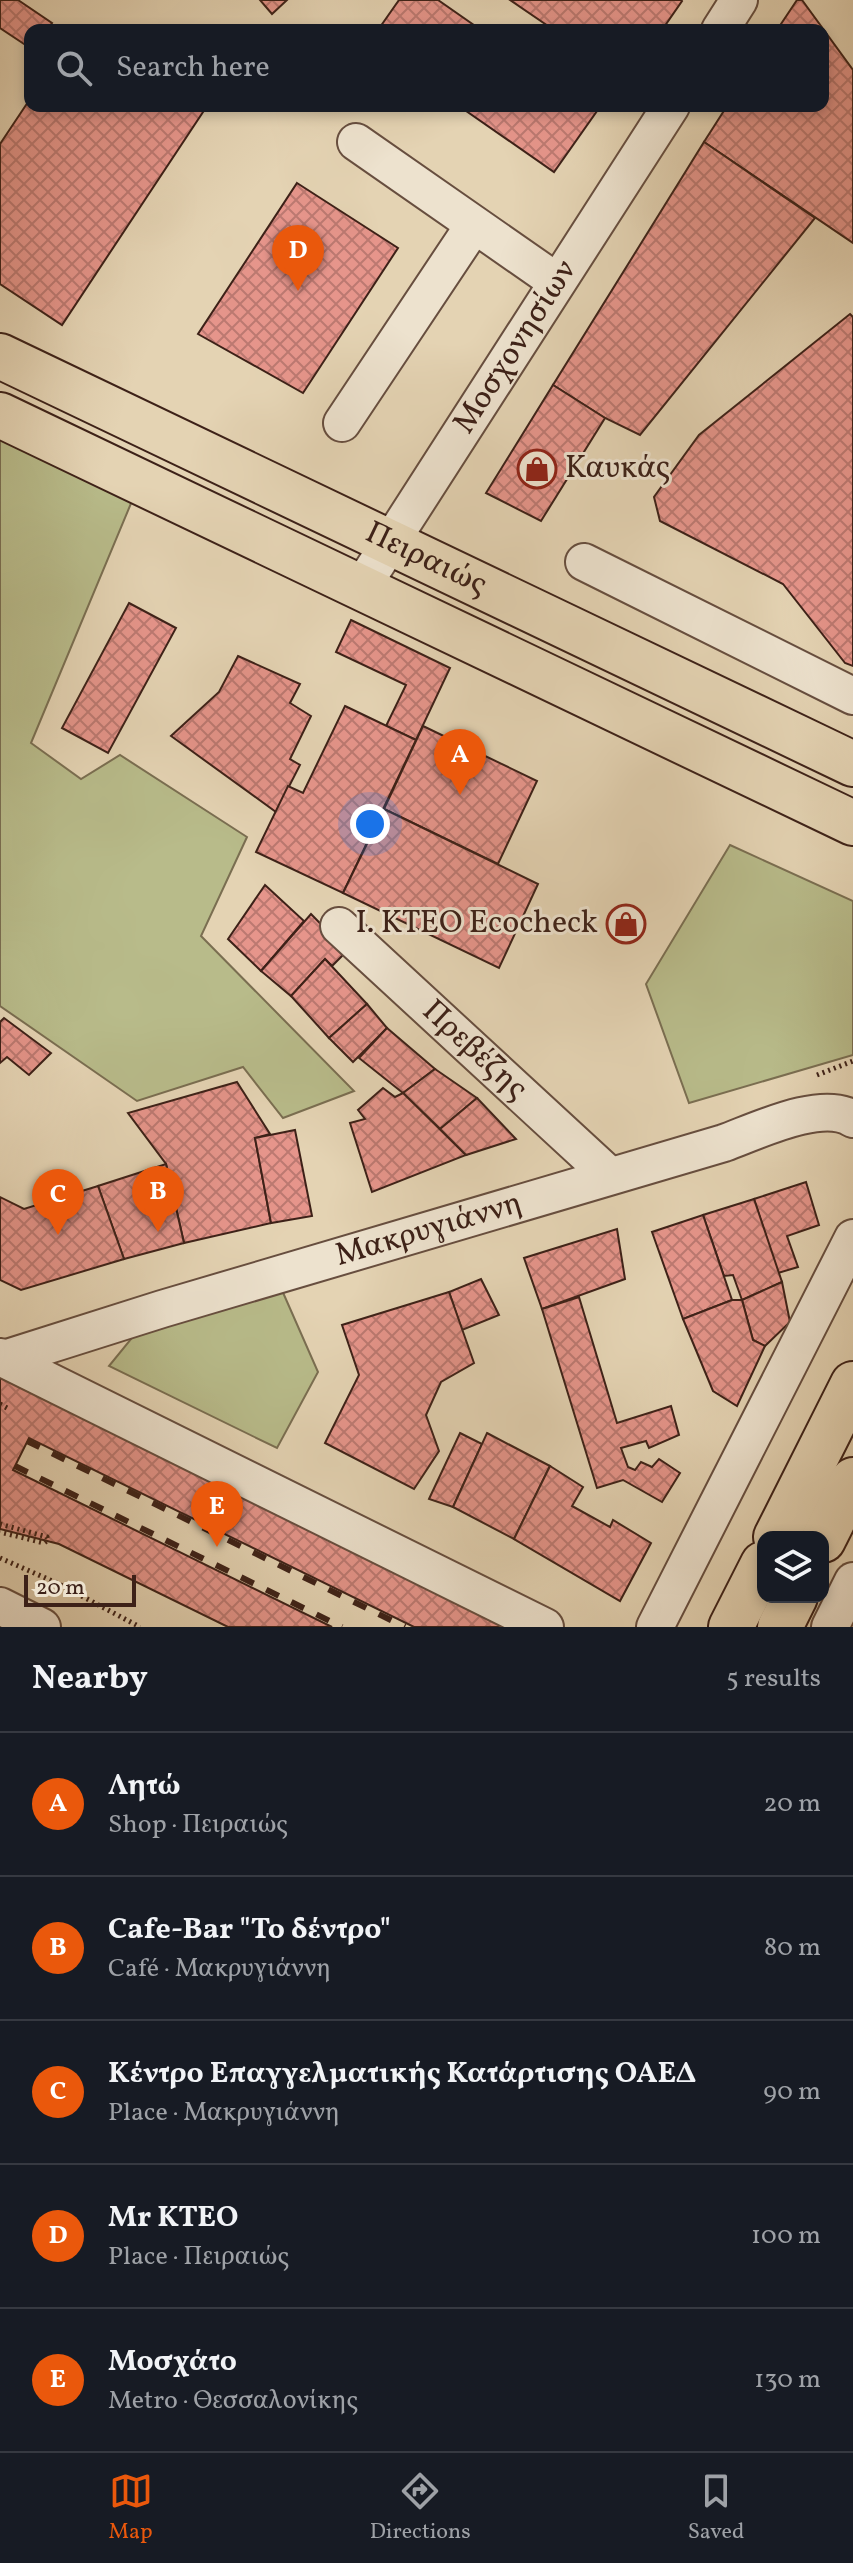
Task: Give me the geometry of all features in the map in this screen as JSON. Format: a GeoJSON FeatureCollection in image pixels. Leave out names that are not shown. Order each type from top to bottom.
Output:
{"type":"FeatureCollection","features":[{"type":"Feature","properties":{"kind":"main road","name":"Πειραιώς"},"geometry":{"type":"LineString","coordinates":[[0,356],[853,764]]}},
{"type":"Feature","properties":{"kind":"main road","name":"Πειραιώς"},"geometry":{"type":"LineString","coordinates":[[0,415],[853,823]]}},
{"type":"Feature","properties":{"kind":"main road"},"geometry":{"type":"LineString","coordinates":[[779,1531],[853,1384]]}},
{"type":"Feature","properties":{"kind":"main road"},"geometry":{"type":"LineString","coordinates":[[828,1531],[853,1480]]}},
{"type":"Feature","properties":{"kind":"main road"},"geometry":{"type":"LineString","coordinates":[[731,1627],[757,1576]]}},
{"type":"Feature","properties":{"kind":"main road"},"geometry":{"type":"LineString","coordinates":[[780,1627],[792,1603]]}},
{"type":"Feature","properties":{"kind":"street"},"geometry":{"type":"LineString","coordinates":[[724,24],[739,0]]}},
{"type":"Feature","properties":{"kind":"street","name":"Μοσχονησίων"},"geometry":{"type":"LineString","coordinates":[[361,588],[667,112]]}},
{"type":"Feature","properties":{"kind":"street"},"geometry":{"type":"LineString","coordinates":[[356,142],[557,282]]}},
{"type":"Feature","properties":{"kind":"street"},"geometry":{"type":"LineString","coordinates":[[342,423],[474,225]]}},
{"type":"Feature","properties":{"kind":"street"},"geometry":{"type":"LineString","coordinates":[[584,562],[853,696]]}},
{"type":"Feature","properties":{"kind":"street","name":"Πρεβέζης"},"geometry":{"type":"LineString","coordinates":[[339,926],[610,1176]]}},
{"type":"Feature","properties":{"kind":"street","name":"Μακρυγιάννη"},"geometry":{"type":"LineString","coordinates":[[2,1358],[819,1112],[834,1111],[853,1119]]}},
{"type":"Feature","properties":{"kind":"street"},"geometry":{"type":"LineString","coordinates":[[655,1627],[853,1238]]}},
{"type":"Feature","properties":{"kind":"street"},"geometry":{"type":"LineString","coordinates":[[2,1358],[545,1627]]}},
{"type":"Feature","properties":{"kind":"street"},"geometry":{"type":"LineString","coordinates":[[830,1627],[853,1581]]}},
{"type":"Feature","properties":{"kind":"street"},"geometry":{"type":"LineString","coordinates":[[0,1606],[42,1627]]}},
{"type":"Feature","properties":{"kind":"path"},"geometry":{"type":"LineString","coordinates":[[0,1404],[7,1408]]}},
{"type":"Feature","properties":{"kind":"path"},"geometry":{"type":"LineString","coordinates":[[0,1524],[48,1540],[44,1543],[0,1532]]}},
{"type":"Feature","properties":{"kind":"path"},"geometry":{"type":"LineString","coordinates":[[0,1558],[57,1583],[140,1627]]}},
{"type":"Feature","properties":{"kind":"green space"},"geometry":{"type":"Polygon","coordinates":[[[0,440],[132,501],[31,743],[81,779],[120,755],[247,837],[201,936],[354,1091],[283,1118],[243,1067],[137,1101],[0,1006],[0,440]]]}},
{"type":"Feature","properties":{"kind":"green space"},"geometry":{"type":"Polygon","coordinates":[[[730,845],[853,901],[853,1055],[689,1103],[646,984],[730,845]]]}},
{"type":"Feature","properties":{"kind":"green space"},"geometry":{"type":"Polygon","coordinates":[[[281,1288],[318,1372],[277,1448],[109,1366],[135,1334],[281,1288]]]}},
{"type":"Feature","properties":{"kind":"building"},"geometry":{"type":"Polygon","coordinates":[[[0,0],[18,0],[52,23],[24,24],[24,44],[0,28],[0,0]]]}},
{"type":"Feature","properties":{"kind":"building"},"geometry":{"type":"Polygon","coordinates":[[[260,0],[287,0],[272,14],[260,0]]]}},
{"type":"Feature","properties":{"kind":"building"},"geometry":{"type":"Polygon","coordinates":[[[399,0],[438,0],[472,24],[382,24],[399,0]]]}},
{"type":"Feature","properties":{"kind":"building"},"geometry":{"type":"Polygon","coordinates":[[[510,0],[682,1],[666,24],[545,24],[510,0]]]}},
{"type":"Feature","properties":{"kind":"building"},"geometry":{"type":"Polygon","coordinates":[[[797,0],[802,0],[819,24],[781,24],[797,0]]]}},
{"type":"Feature","properties":{"kind":"building"},"geometry":{"type":"Polygon","coordinates":[[[829,37],[853,70],[853,243],[704,142],[723,112],[829,112],[829,37]]]}},
{"type":"Feature","properties":{"kind":"building"},"geometry":{"type":"Polygon","coordinates":[[[24,108],[24,112],[203,112],[62,325],[0,284],[0,144],[24,108]]]}},
{"type":"Feature","properties":{"kind":"building"},"geometry":{"type":"Polygon","coordinates":[[[468,112],[596,112],[554,172],[468,112]]]}},
{"type":"Feature","properties":{"kind":"building"},"geometry":{"type":"Polygon","coordinates":[[[704,142],[815,218],[640,435],[605,418],[553,385],[704,142]]]}},
{"type":"Feature","properties":{"kind":"building"},"geometry":{"type":"Polygon","coordinates":[[[297,183],[398,248],[303,393],[198,334],[297,183]]]}},
{"type":"Feature","properties":{"kind":"building"},"geometry":{"type":"Polygon","coordinates":[[[850,314],[853,317],[853,666],[845,663],[783,584],[660,521],[654,497],[699,435],[850,314]]]}},
{"type":"Feature","properties":{"kind":"building","name":"Καυκάς"},"geometry":{"type":"Polygon","coordinates":[[[553,385],[605,418],[541,521],[486,493],[553,385]]]}},
{"type":"Feature","properties":{"kind":"building"},"geometry":{"type":"Polygon","coordinates":[[[129,603],[176,628],[108,753],[62,728],[129,603]]]}},
{"type":"Feature","properties":{"kind":"building"},"geometry":{"type":"Polygon","coordinates":[[[351,620],[450,668],[416,740],[386,726],[406,685],[336,652],[351,620]]]}},
{"type":"Feature","properties":{"kind":"building"},"geometry":{"type":"Polygon","coordinates":[[[238,656],[300,684],[290,703],[311,716],[290,759],[300,765],[276,812],[171,736],[219,692],[238,656]]]}},
{"type":"Feature","properties":{"kind":"building"},"geometry":{"type":"Polygon","coordinates":[[[345,706],[416,740],[343,893],[256,852],[288,786],[303,793],[345,706]]]}},
{"type":"Feature","properties":{"kind":"building"},"geometry":{"type":"Polygon","coordinates":[[[423,726],[537,781],[498,864],[384,809],[423,726]]]}},
{"type":"Feature","properties":{"kind":"building"},"geometry":{"type":"Polygon","coordinates":[[[384,809],[538,884],[499,968],[343,893],[384,809]]]}},
{"type":"Feature","properties":{"kind":"building"},"geometry":{"type":"Polygon","coordinates":[[[265,885],[304,921],[261,971],[228,939],[265,885]]]}},
{"type":"Feature","properties":{"kind":"building"},"geometry":{"type":"Polygon","coordinates":[[[311,914],[347,951],[332,966],[325,959],[291,996],[261,971],[311,914]]]}},
{"type":"Feature","properties":{"kind":"building"},"geometry":{"type":"Polygon","coordinates":[[[325,959],[367,1004],[329,1038],[291,996],[325,959]]]}},
{"type":"Feature","properties":{"kind":"building"},"geometry":{"type":"Polygon","coordinates":[[[367,1004],[387,1028],[353,1062],[329,1038],[367,1004]]]}},
{"type":"Feature","properties":{"kind":"building"},"geometry":{"type":"Polygon","coordinates":[[[4,1018],[51,1053],[29,1075],[7,1057],[0,1063],[0,1022],[4,1018]]]}},
{"type":"Feature","properties":{"kind":"building"},"geometry":{"type":"Polygon","coordinates":[[[387,1028],[435,1069],[403,1093],[359,1058],[387,1028]]]}},
{"type":"Feature","properties":{"kind":"building"},"geometry":{"type":"Polygon","coordinates":[[[435,1069],[477,1098],[440,1129],[403,1093],[435,1069]]]}},
{"type":"Feature","properties":{"kind":"building"},"geometry":{"type":"Polygon","coordinates":[[[237,1082],[270,1134],[255,1138],[271,1223],[184,1243],[166,1164],[128,1113],[237,1082]]]}},
{"type":"Feature","properties":{"kind":"building"},"geometry":{"type":"Polygon","coordinates":[[[383,1088],[395,1097],[403,1093],[466,1155],[372,1192],[350,1123],[365,1119],[358,1110],[383,1088]]]}},
{"type":"Feature","properties":{"kind":"building"},"geometry":{"type":"Polygon","coordinates":[[[477,1098],[516,1139],[466,1155],[440,1129],[477,1098]]]}},
{"type":"Feature","properties":{"kind":"building"},"geometry":{"type":"Polygon","coordinates":[[[295,1130],[312,1216],[271,1223],[255,1138],[295,1130]]]}},
{"type":"Feature","properties":{"kind":"building"},"geometry":{"type":"Polygon","coordinates":[[[166,1164],[184,1243],[124,1259],[98,1186],[166,1164]]]}},
{"type":"Feature","properties":{"kind":"building"},"geometry":{"type":"Polygon","coordinates":[[[806,1182],[819,1225],[787,1236],[798,1267],[778,1273],[754,1199],[806,1182]]]}},
{"type":"Feature","properties":{"kind":"building"},"geometry":{"type":"Polygon","coordinates":[[[98,1186],[124,1259],[21,1290],[0,1280],[0,1197],[24,1209],[98,1186]]]}},
{"type":"Feature","properties":{"kind":"building"},"geometry":{"type":"Polygon","coordinates":[[[754,1199],[782,1282],[742,1300],[733,1275],[724,1276],[703,1215],[754,1199]]]}},
{"type":"Feature","properties":{"kind":"building"},"geometry":{"type":"Polygon","coordinates":[[[703,1215],[732,1300],[683,1319],[652,1232],[703,1215]]]}},
{"type":"Feature","properties":{"kind":"building"},"geometry":{"type":"Polygon","coordinates":[[[617,1229],[625,1279],[542,1309],[524,1258],[617,1229]]]}},
{"type":"Feature","properties":{"kind":"building"},"geometry":{"type":"Polygon","coordinates":[[[481,1279],[499,1315],[462,1330],[449,1292],[481,1279]]]}},
{"type":"Feature","properties":{"kind":"building"},"geometry":{"type":"Polygon","coordinates":[[[782,1282],[790,1322],[765,1346],[753,1340],[742,1300],[782,1282]]]}},
{"type":"Feature","properties":{"kind":"building"},"geometry":{"type":"Polygon","coordinates":[[[449,1292],[474,1363],[441,1382],[426,1415],[439,1451],[414,1489],[325,1443],[359,1375],[342,1325],[449,1292]]]}},
{"type":"Feature","properties":{"kind":"building"},"geometry":{"type":"Polygon","coordinates":[[[579,1297],[617,1423],[671,1406],[679,1435],[649,1448],[646,1441],[621,1448],[628,1467],[635,1470],[641,1462],[652,1467],[659,1459],[680,1473],[662,1502],[623,1480],[597,1488],[542,1309],[579,1297]]]}},
{"type":"Feature","properties":{"kind":"building"},"geometry":{"type":"Polygon","coordinates":[[[732,1300],[742,1300],[753,1340],[765,1346],[737,1406],[713,1391],[683,1319],[732,1300]]]}},
{"type":"Feature","properties":{"kind":"building"},"geometry":{"type":"Polygon","coordinates":[[[0,1359],[517,1627],[414,1627],[29,1438],[13,1470],[332,1627],[228,1627],[59,1544],[0,1529],[0,1359]]]}},
{"type":"Feature","properties":{"kind":"building"},"geometry":{"type":"Polygon","coordinates":[[[460,1433],[482,1444],[453,1507],[429,1499],[460,1433]]]}},
{"type":"Feature","properties":{"kind":"building"},"geometry":{"type":"Polygon","coordinates":[[[487,1433],[550,1466],[514,1539],[453,1507],[487,1433]]]}},
{"type":"Feature","properties":{"kind":"building"},"geometry":{"type":"Polygon","coordinates":[[[550,1466],[583,1487],[572,1506],[610,1527],[613,1520],[651,1543],[620,1601],[514,1539],[550,1466]]]}},
{"type":"Feature","properties":{"kind":"railway"},"geometry":{"type":"LineString","coordinates":[[27,1441],[405,1627]]}},
{"type":"Feature","properties":{"kind":"railway"},"geometry":{"type":"LineString","coordinates":[[15,1466],[342,1627]]}},
{"type":"Feature","properties":{"kind":"place","name":"Mr KTEO"},"geometry":{"type":"Point","coordinates":[298,291]}},
{"type":"Feature","properties":{"kind":"place","name":"Καυκάς"},"geometry":{"type":"Point","coordinates":[537,469]}},
{"type":"Feature","properties":{"kind":"place","name":"Λητώ"},"geometry":{"type":"Point","coordinates":[460,795]}},
{"type":"Feature","properties":{"kind":"place","name":"Ι. ΚΤΕΟ Ecocheck"},"geometry":{"type":"Point","coordinates":[626,924]}},
{"type":"Feature","properties":{"kind":"place","name":"Cafe-Bar \"Το δέντρο\""},"geometry":{"type":"Point","coordinates":[158,1232]}},
{"type":"Feature","properties":{"kind":"place","name":"Κέντρο Επαγγελματικής Κατάρτισης ΟΑΕΔ"},"geometry":{"type":"Point","coordinates":[58,1235]}},
{"type":"Feature","properties":{"kind":"place","name":"Μοσχάτο"},"geometry":{"type":"Point","coordinates":[217,1547]}}]}
